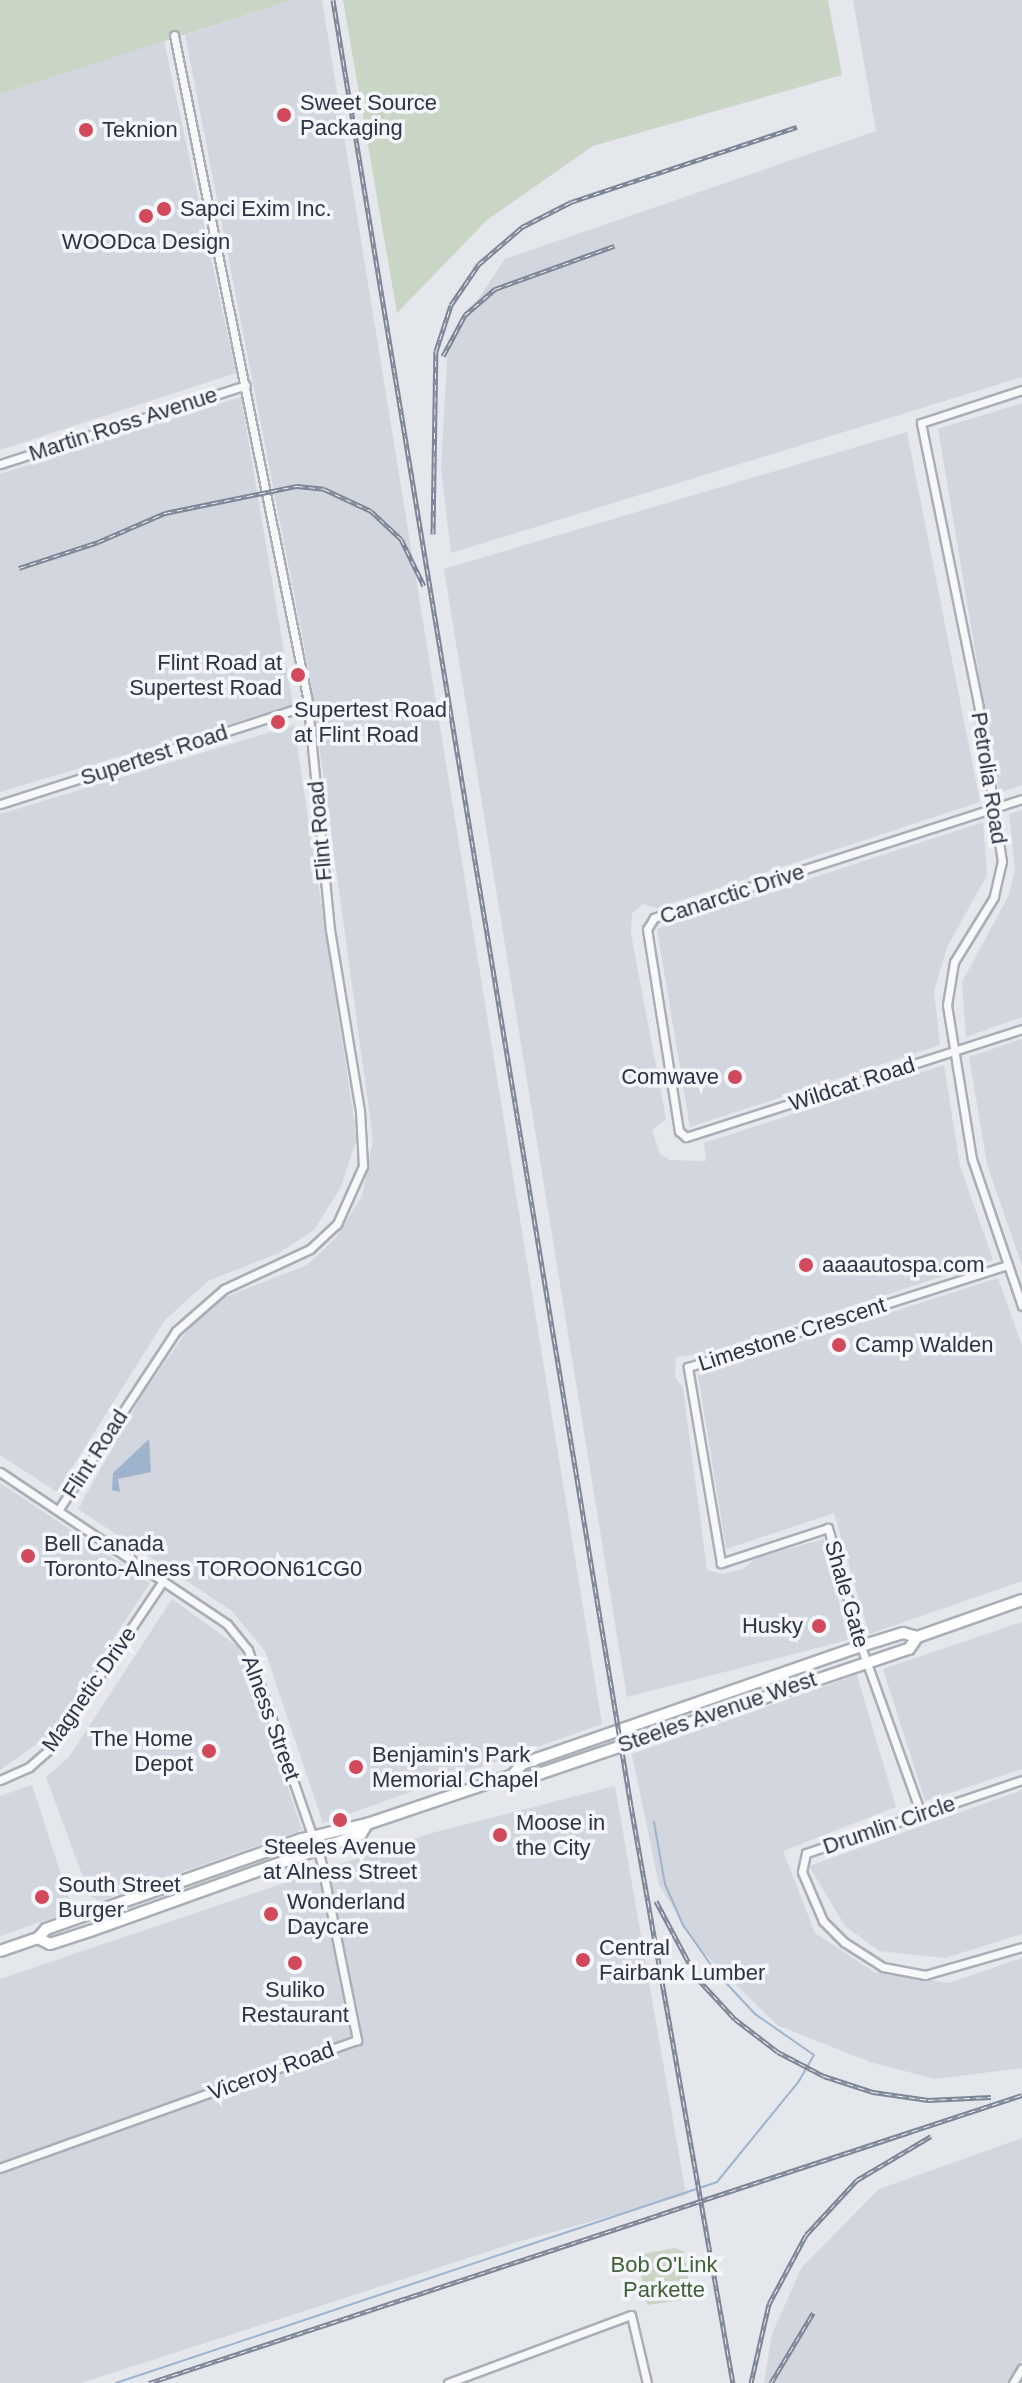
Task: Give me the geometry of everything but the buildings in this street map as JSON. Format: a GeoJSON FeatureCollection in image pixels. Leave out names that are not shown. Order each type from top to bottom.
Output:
{"type":"FeatureCollection","features":[{"type":"Feature","properties":{"kind":"main road","name":"Steeles Avenue West"},"geometry":{"type":"LineString","coordinates":[[513,1775],[522,1764],[861,1646],[903,1633],[917,1637],[1022,1600]]}},
{"type":"Feature","properties":{"kind":"main road","name":"Steeles Avenue West"},"geometry":{"type":"LineString","coordinates":[[0,1951],[38,1938],[46,1929],[313,1836],[367,1824],[513,1775],[527,1778],[909,1649],[917,1637]]}},
{"type":"Feature","properties":{"kind":"main road","name":"Steeles Avenue West"},"geometry":{"type":"LineString","coordinates":[[38,1938],[50,1944],[90,1931],[361,1834],[367,1824]]}},
{"type":"Feature","properties":{"kind":"main road"},"geometry":{"type":"LineString","coordinates":[[85,1915],[90,1931]]}},
{"type":"Feature","properties":{"kind":"street","name":"Flint Road"},"geometry":{"type":"LineString","coordinates":[[59,1509],[176,1331],[224,1289],[310,1249],[337,1224],[363,1166],[360,1111],[330,930],[308,705],[174,35]]}},
{"type":"Feature","properties":{"kind":"street","name":"Martin Ross Avenue"},"geometry":{"type":"LineString","coordinates":[[0,464],[246,385]]}},
{"type":"Feature","properties":{"kind":"street","name":"Petrolia Road"},"geometry":{"type":"LineString","coordinates":[[1022,390],[921,423],[994,808],[1001,874],[994,897],[951,973],[947,998],[972,1159],[1022,1306]]}},
{"type":"Feature","properties":{"kind":"street","name":"Supertest Road"},"geometry":{"type":"LineString","coordinates":[[0,804],[308,705]]}},
{"type":"Feature","properties":{"kind":"street","name":"Canarctic Drive"},"geometry":{"type":"LineString","coordinates":[[682,1136],[648,934],[651,921],[1022,799]]}},
{"type":"Feature","properties":{"kind":"street","name":"Wildcat Road"},"geometry":{"type":"LineString","coordinates":[[682,1136],[1022,1029]]}},
{"type":"Feature","properties":{"kind":"street","name":"Limestone Crescent"},"geometry":{"type":"LineString","coordinates":[[828,1528],[721,1563],[688,1367],[1008,1265]]}},
{"type":"Feature","properties":{"kind":"street","name":"Alness Street"},"geometry":{"type":"LineString","coordinates":[[0,1472],[227,1624],[248,1650],[317,1848]]}},
{"type":"Feature","properties":{"kind":"street","name":"Shale Gate"},"geometry":{"type":"LineString","coordinates":[[828,1528],[861,1646],[921,1814]]}},
{"type":"Feature","properties":{"kind":"street","name":"Magnetic Drive"},"geometry":{"type":"LineString","coordinates":[[0,1780],[29,1767],[50,1749],[163,1581]]}},
{"type":"Feature","properties":{"kind":"street","name":"Drumlin Circle"},"geometry":{"type":"LineString","coordinates":[[1022,1780],[806,1853],[802,1872],[823,1921],[863,1957],[902,1973],[947,1970],[1022,1947]]}},
{"type":"Feature","properties":{"kind":"street","name":"Viceroy Road"},"geometry":{"type":"LineString","coordinates":[[0,2168],[357,2040],[337,1921],[317,1848]]}},
{"type":"Feature","properties":{"kind":"street"},"geometry":{"type":"LineString","coordinates":[[448,2383],[551,2348],[622,2315],[631,2315],[638,2325],[647,2383]]}},
{"type":"Feature","properties":{"kind":"street"},"geometry":{"type":"LineString","coordinates":[[1013,2383],[1022,2368]]}},
{"type":"Feature","properties":{"kind":"shaded area"},"geometry":{"type":"Polygon","coordinates":[[[293,0],[322,0],[602,1724],[323,1823],[265,1651],[232,1611],[78,1509],[141,1397],[189,1328],[218,1300],[307,1265],[335,1239],[362,1196],[373,1139],[309,671],[185,35],[293,0]]]}},
{"type":"Feature","properties":{"kind":"shaded area"},"geometry":{"type":"Polygon","coordinates":[[[853,0],[1022,0],[1022,377],[451,553],[441,469],[448,344],[505,259],[876,131],[853,0]]]}},
{"type":"Feature","properties":{"kind":"shaded area"},"geometry":{"type":"Polygon","coordinates":[[[164,41],[236,373],[0,450],[0,94],[164,41]]]}},
{"type":"Feature","properties":{"kind":"shaded area"},"geometry":{"type":"Polygon","coordinates":[[[241,397],[293,705],[0,792],[0,474],[241,397]]]}},
{"type":"Feature","properties":{"kind":"shaded area"},"geometry":{"type":"Polygon","coordinates":[[[1022,403],[1022,785],[999,793],[938,429],[1022,403]]]}},
{"type":"Feature","properties":{"kind":"shaded area"},"geometry":{"type":"Polygon","coordinates":[[[907,432],[980,802],[657,908],[643,904],[632,913],[631,934],[666,1119],[652,1130],[660,1154],[669,1160],[706,1161],[704,1143],[944,1065],[960,1166],[993,1260],[706,1353],[676,1357],[675,1377],[683,1388],[707,1570],[722,1574],[743,1569],[756,1558],[824,1539],[848,1640],[627,1697],[444,569],[907,432]]]}},
{"type":"Feature","properties":{"kind":"shaded area"},"geometry":{"type":"Polygon","coordinates":[[[294,725],[357,1138],[341,1187],[314,1230],[279,1253],[208,1281],[165,1320],[57,1492],[0,1455],[0,814],[294,725]]]}},
{"type":"Feature","properties":{"kind":"shaded area"},"geometry":{"type":"Polygon","coordinates":[[[1022,810],[1022,1017],[966,1037],[962,982],[1009,895],[1015,869],[1009,814],[1022,810]]]}},
{"type":"Feature","properties":{"kind":"shaded area"},"geometry":{"type":"Polygon","coordinates":[[[983,822],[987,875],[947,947],[934,991],[940,1045],[690,1127],[657,929],[983,822]]]}},
{"type":"Feature","properties":{"kind":"shaded area"},"geometry":{"type":"Polygon","coordinates":[[[1022,1039],[1022,1266],[987,1164],[969,1057],[1022,1039]]]}},
{"type":"Feature","properties":{"kind":"shaded area"},"geometry":{"type":"Polygon","coordinates":[[[998,1278],[1022,1346],[1022,1581],[869,1634],[834,1513],[726,1549],[698,1375],[998,1278]]]}},
{"type":"Feature","properties":{"kind":"shaded area"},"geometry":{"type":"Polygon","coordinates":[[[0,1483],[150,1583],[51,1734],[0,1770],[0,1483]]]}},
{"type":"Feature","properties":{"kind":"shaded area"},"geometry":{"type":"Polygon","coordinates":[[[172,1599],[236,1645],[246,1662],[302,1830],[99,1901],[90,1896],[46,1777],[69,1757],[172,1599]]]}},
{"type":"Feature","properties":{"kind":"shaded area"},"geometry":{"type":"Polygon","coordinates":[[[1022,1622],[1022,1769],[925,1801],[883,1669],[1022,1622]]]}},
{"type":"Feature","properties":{"kind":"shaded area"},"geometry":{"type":"Polygon","coordinates":[[[857,1675],[896,1807],[783,1851],[815,1933],[874,1972],[949,1983],[1022,1958],[1022,2068],[935,2079],[870,2062],[777,2025],[699,1948],[659,1885],[632,1754],[857,1675]]]}},
{"type":"Feature","properties":{"kind":"shaded area"},"geometry":{"type":"Polygon","coordinates":[[[32,1785],[73,1911],[0,1936],[0,1796],[32,1785]]]}},
{"type":"Feature","properties":{"kind":"shaded area"},"geometry":{"type":"Polygon","coordinates":[[[615,1786],[686,2195],[521,2241],[81,2383],[0,2383],[0,1979],[432,1833],[615,1786]]]}},
{"type":"Feature","properties":{"kind":"shaded area"},"geometry":{"type":"Polygon","coordinates":[[[1022,1790],[1022,1934],[945,1958],[879,1951],[845,1926],[809,1866],[1022,1790]]]}},
{"type":"Feature","properties":{"kind":"shaded area"},"geometry":{"type":"Polygon","coordinates":[[[1022,2138],[1022,2360],[1009,2383],[764,2383],[772,2334],[802,2267],[879,2189],[1022,2138]]]}},
{"type":"Feature","properties":{"kind":"green space"},"geometry":{"type":"Polygon","coordinates":[[[0,0],[293,0],[0,94],[0,0]]]}},
{"type":"Feature","properties":{"kind":"green space"},"geometry":{"type":"Polygon","coordinates":[[[343,0],[828,0],[842,75],[593,146],[487,220],[397,313],[343,0]]]}},
{"type":"Feature","properties":{"kind":"green space","name":"Bob O'Link Parkette"},"geometry":{"type":"Polygon","coordinates":[[[675,2248],[684,2252],[691,2299],[647,2305],[637,2255],[675,2248]]]}},
{"type":"Feature","properties":{"kind":"water"},"geometry":{"type":"Polygon","coordinates":[[[149,1439],[151,1472],[118,1479],[120,1492],[112,1490],[113,1473],[149,1439]]]}},
{"type":"Feature","properties":{"kind":"waterway"},"geometry":{"type":"LineString","coordinates":[[116,2383],[717,2182],[799,2081],[814,2055],[755,2014],[716,1972],[683,1925],[665,1884],[654,1822]]}},
{"type":"Feature","properties":{"kind":"railway"},"geometry":{"type":"LineString","coordinates":[[333,0],[631,1806],[733,2383]]}},
{"type":"Feature","properties":{"kind":"railway"},"geometry":{"type":"LineString","coordinates":[[433,534],[436,351],[451,305],[479,264],[522,227],[571,202],[797,127]]}},
{"type":"Feature","properties":{"kind":"railway"},"geometry":{"type":"LineString","coordinates":[[443,356],[465,315],[495,289],[614,246]]}},
{"type":"Feature","properties":{"kind":"railway"},"geometry":{"type":"LineString","coordinates":[[19,568],[98,542],[165,513],[297,486],[324,489],[371,511],[401,539],[424,586]]}},
{"type":"Feature","properties":{"kind":"railway"},"geometry":{"type":"LineString","coordinates":[[656,1901],[697,1978],[735,2019],[778,2052],[824,2076],[873,2092],[928,2100],[991,2097]]}},
{"type":"Feature","properties":{"kind":"railway"},"geometry":{"type":"LineString","coordinates":[[149,2383],[1022,2095]]}},
{"type":"Feature","properties":{"kind":"railway"},"geometry":{"type":"LineString","coordinates":[[751,2383],[769,2304],[806,2235],[857,2180],[931,2136]]}},
{"type":"Feature","properties":{"kind":"railway"},"geometry":{"type":"LineString","coordinates":[[771,2383],[813,2313]]}},
{"type":"Feature","properties":{"kind":"place","name":"Sweet Source Packaging"},"geometry":{"type":"Point","coordinates":[284,115]}},
{"type":"Feature","properties":{"kind":"place","name":"Teknion"},"geometry":{"type":"Point","coordinates":[86,130]}},
{"type":"Feature","properties":{"kind":"place","name":"Sapci Exim Inc."},"geometry":{"type":"Point","coordinates":[164,209]}},
{"type":"Feature","properties":{"kind":"place","name":"WOODca Design"},"geometry":{"type":"Point","coordinates":[146,216]}},
{"type":"Feature","properties":{"kind":"place","name":"Flint Road at Supertest Road"},"geometry":{"type":"Point","coordinates":[298,675]}},
{"type":"Feature","properties":{"kind":"place","name":"Supertest Road at Flint Road"},"geometry":{"type":"Point","coordinates":[278,722]}},
{"type":"Feature","properties":{"kind":"place","name":"Comwave"},"geometry":{"type":"Point","coordinates":[735,1077]}},
{"type":"Feature","properties":{"kind":"place","name":"aaaautospa.com"},"geometry":{"type":"Point","coordinates":[806,1265]}},
{"type":"Feature","properties":{"kind":"place","name":"Camp Walden"},"geometry":{"type":"Point","coordinates":[839,1345]}},
{"type":"Feature","properties":{"kind":"place","name":"Bell Canada Toronto-Alness TOROON61CG0"},"geometry":{"type":"Point","coordinates":[28,1556]}},
{"type":"Feature","properties":{"kind":"place","name":"Husky"},"geometry":{"type":"Point","coordinates":[819,1626]}},
{"type":"Feature","properties":{"kind":"place","name":"The Home Depot"},"geometry":{"type":"Point","coordinates":[209,1751]}},
{"type":"Feature","properties":{"kind":"place","name":"Benjamin's Park Memorial Chapel"},"geometry":{"type":"Point","coordinates":[356,1767]}},
{"type":"Feature","properties":{"kind":"place","name":"Steeles Avenue at Alness Street"},"geometry":{"type":"Point","coordinates":[340,1820]}},
{"type":"Feature","properties":{"kind":"place","name":"Moose in the City"},"geometry":{"type":"Point","coordinates":[500,1835]}},
{"type":"Feature","properties":{"kind":"place","name":"South Street Burger"},"geometry":{"type":"Point","coordinates":[42,1897]}},
{"type":"Feature","properties":{"kind":"place","name":"Wonderland Daycare"},"geometry":{"type":"Point","coordinates":[271,1914]}},
{"type":"Feature","properties":{"kind":"place","name":"Central Fairbank Lumber"},"geometry":{"type":"Point","coordinates":[583,1960]}},
{"type":"Feature","properties":{"kind":"place","name":"Suliko Restaurant"},"geometry":{"type":"Point","coordinates":[295,1963]}}]}
